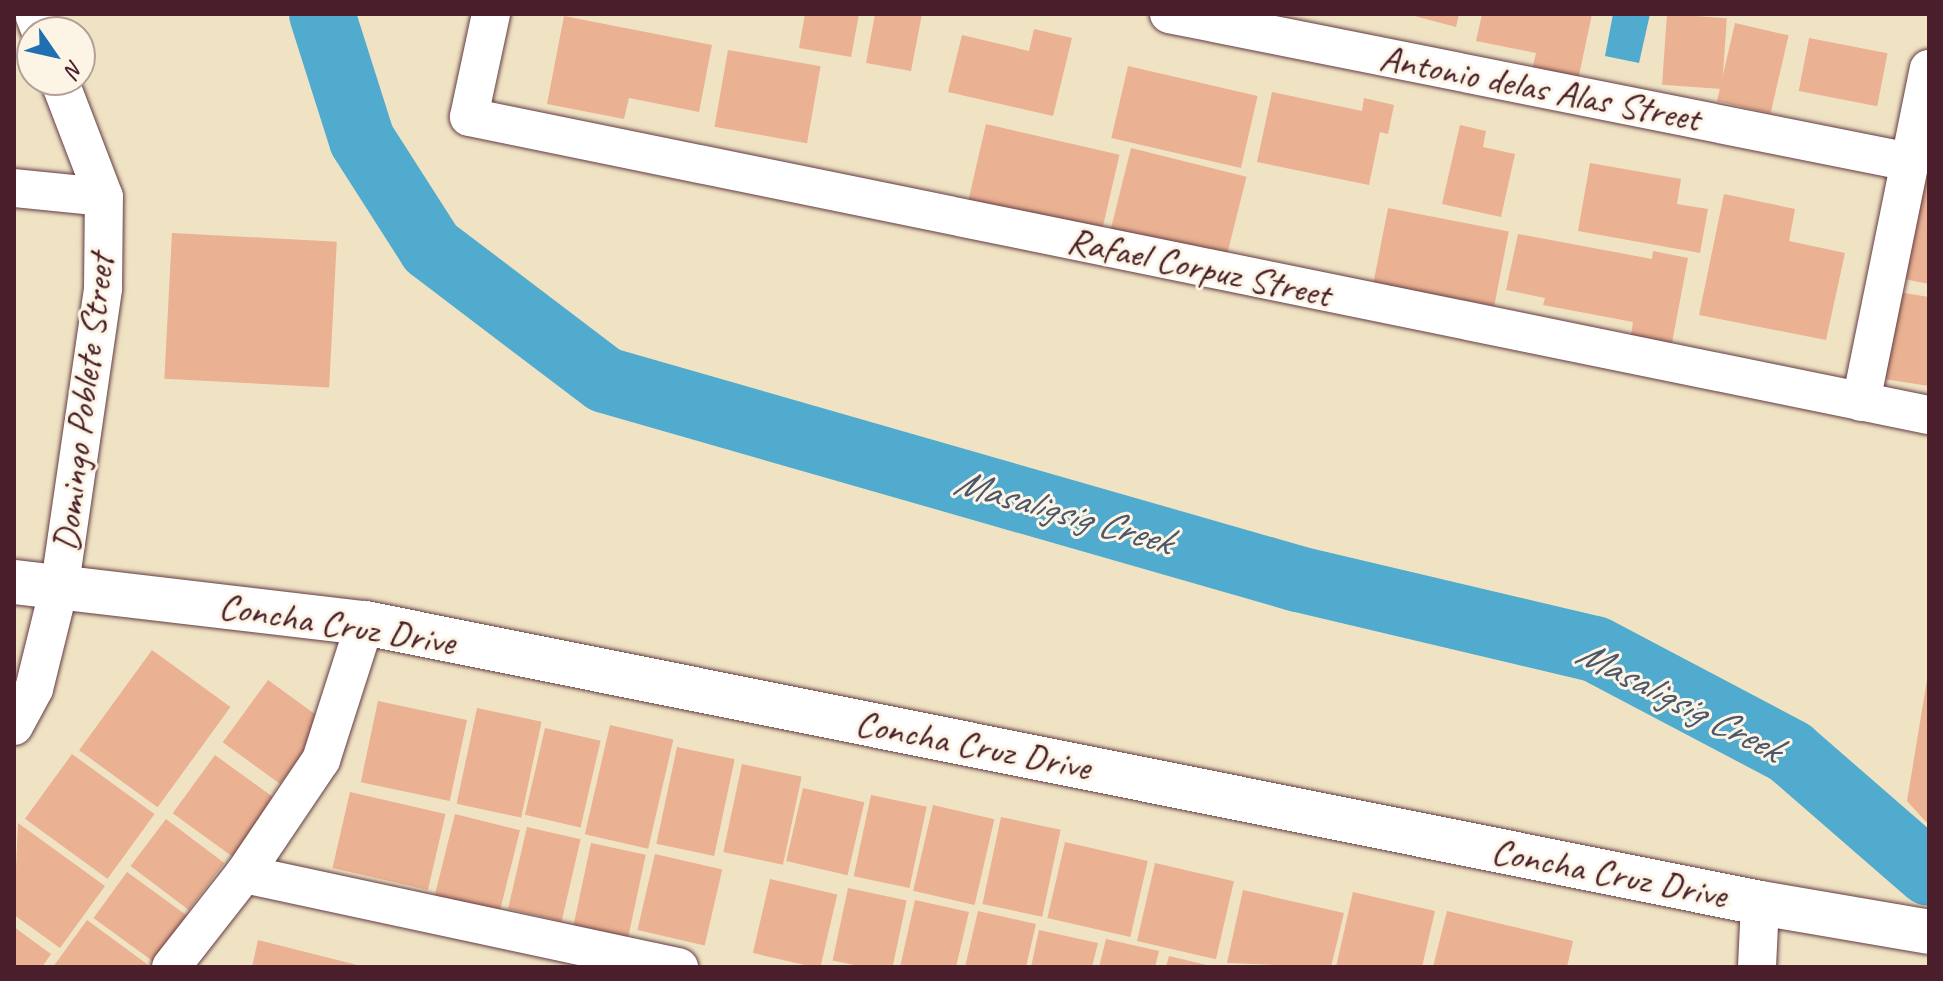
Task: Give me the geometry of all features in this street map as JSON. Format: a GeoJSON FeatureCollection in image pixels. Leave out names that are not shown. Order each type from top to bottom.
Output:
{"type":"FeatureCollection","features":[{"type":"Feature","properties":{"kind":"street","name":"Rafael Corpuz Street"},"geometry":{"type":"LineString","coordinates":[[491,14],[469,117],[1929,415]]}},
{"type":"Feature","properties":{"kind":"street","name":"Antonio delas Alas Street"},"geometry":{"type":"LineString","coordinates":[[1169,14],[1910,162]]}},
{"type":"Feature","properties":{"kind":"street"},"geometry":{"type":"LineString","coordinates":[[1861,402],[1929,69]]}},
{"type":"Feature","properties":{"kind":"street","name":"Domingo Poblete Street"},"geometry":{"type":"LineString","coordinates":[[14,726],[34,689],[60,584],[103,288],[104,197],[65,96]]}},
{"type":"Feature","properties":{"kind":"street"},"geometry":{"type":"LineString","coordinates":[[14,188],[104,197]]}},
{"type":"Feature","properties":{"kind":"street","name":"Concha Cruz Drive"},"geometry":{"type":"LineString","coordinates":[[14,582],[60,584],[365,623],[1760,903],[1929,932]]}},
{"type":"Feature","properties":{"kind":"street"},"geometry":{"type":"LineString","coordinates":[[171,967],[244,874],[321,760],[365,623]]}},
{"type":"Feature","properties":{"kind":"street"},"geometry":{"type":"LineString","coordinates":[[244,874],[679,967]]}},
{"type":"Feature","properties":{"kind":"street"},"geometry":{"type":"LineString","coordinates":[[1757,967],[1760,903]]}},
{"type":"Feature","properties":{"kind":"water"},"geometry":{"type":"Polygon","coordinates":[[[1613,14],[1650,14],[1639,63],[1605,56],[1613,14]]]}},
{"type":"Feature","properties":{"kind":"building"},"geometry":{"type":"Polygon","coordinates":[[[805,14],[859,14],[851,57],[799,48],[805,14]]]}},
{"type":"Feature","properties":{"kind":"building"},"geometry":{"type":"Polygon","coordinates":[[[875,14],[922,14],[911,71],[866,63],[875,14]]]}},
{"type":"Feature","properties":{"kind":"building"},"geometry":{"type":"Polygon","coordinates":[[[1407,14],[1459,14],[1456,27],[1407,14]]]}},
{"type":"Feature","properties":{"kind":"building"},"geometry":{"type":"Polygon","coordinates":[[[1482,14],[1592,14],[1578,80],[1532,70],[1536,53],[1476,41],[1482,14]]]}},
{"type":"Feature","properties":{"kind":"building"},"geometry":{"type":"Polygon","coordinates":[[[1667,14],[1727,18],[1722,89],[1662,85],[1667,14]]]}},
{"type":"Feature","properties":{"kind":"building"},"geometry":{"type":"Polygon","coordinates":[[[564,16],[712,45],[699,112],[629,98],[624,119],[547,104],[564,16]]]}},
{"type":"Feature","properties":{"kind":"building"},"geometry":{"type":"Polygon","coordinates":[[[1735,23],[1789,35],[1771,113],[1717,101],[1735,23]]]}},
{"type":"Feature","properties":{"kind":"building"},"geometry":{"type":"Polygon","coordinates":[[[1034,29],[1072,38],[1053,116],[948,92],[962,35],[1029,51],[1034,29]]]}},
{"type":"Feature","properties":{"kind":"building"},"geometry":{"type":"Polygon","coordinates":[[[1809,38],[1888,53],[1877,106],[1799,91],[1809,38]]]}},
{"type":"Feature","properties":{"kind":"building"},"geometry":{"type":"Polygon","coordinates":[[[728,50],[821,66],[807,143],[714,127],[728,50]]]}},
{"type":"Feature","properties":{"kind":"building"},"geometry":{"type":"Polygon","coordinates":[[[1128,66],[1258,96],[1241,168],[1111,138],[1128,66]]]}},
{"type":"Feature","properties":{"kind":"building"},"geometry":{"type":"Polygon","coordinates":[[[1272,92],[1362,111],[1364,98],[1394,105],[1388,134],[1380,132],[1369,185],[1257,162],[1272,92]]]}},
{"type":"Feature","properties":{"kind":"building"},"geometry":{"type":"Polygon","coordinates":[[[986,124],[1119,155],[1102,231],[968,200],[986,124]]]}},
{"type":"Feature","properties":{"kind":"building"},"geometry":{"type":"Polygon","coordinates":[[[1460,125],[1486,131],[1483,147],[1515,154],[1501,217],[1442,204],[1460,125]]]}},
{"type":"Feature","properties":{"kind":"building"},"geometry":{"type":"Polygon","coordinates":[[[1131,148],[1246,177],[1225,261],[1110,232],[1131,148]]]}},
{"type":"Feature","properties":{"kind":"building"},"geometry":{"type":"Polygon","coordinates":[[[1929,157],[1929,284],[1904,279],[1929,157]]]}},
{"type":"Feature","properties":{"kind":"building"},"geometry":{"type":"Polygon","coordinates":[[[1590,163],[1681,179],[1677,204],[1708,209],[1700,253],[1578,231],[1590,163]]]}},
{"type":"Feature","properties":{"kind":"building"},"geometry":{"type":"Polygon","coordinates":[[[1724,194],[1795,209],[1789,241],[1845,253],[1826,340],[1699,315],[1724,194]]]}},
{"type":"Feature","properties":{"kind":"building"},"geometry":{"type":"Polygon","coordinates":[[[1388,208],[1509,231],[1494,306],[1373,283],[1388,208]]]}},
{"type":"Feature","properties":{"kind":"building"},"geometry":{"type":"Polygon","coordinates":[[[172,233],[337,242],[329,387],[164,379],[172,233]]]}},
{"type":"Feature","properties":{"kind":"building"},"geometry":{"type":"Polygon","coordinates":[[[1518,234],[1652,259],[1653,251],[1688,258],[1672,343],[1631,335],[1633,322],[1543,305],[1545,298],[1506,290],[1518,234]]]}},
{"type":"Feature","properties":{"kind":"building"},"geometry":{"type":"Polygon","coordinates":[[[1898,292],[1929,297],[1929,386],[1884,379],[1898,292]]]}},
{"type":"Feature","properties":{"kind":"building"},"geometry":{"type":"Polygon","coordinates":[[[152,650],[230,707],[158,807],[79,750],[152,650]]]}},
{"type":"Feature","properties":{"kind":"building"},"geometry":{"type":"Polygon","coordinates":[[[268,680],[325,722],[280,784],[223,742],[268,680]]]}},
{"type":"Feature","properties":{"kind":"building"},"geometry":{"type":"Polygon","coordinates":[[[1929,680],[1929,825],[1907,801],[1929,680]]]}},
{"type":"Feature","properties":{"kind":"building"},"geometry":{"type":"Polygon","coordinates":[[[378,701],[467,720],[450,801],[361,782],[378,701]]]}},
{"type":"Feature","properties":{"kind":"building"},"geometry":{"type":"Polygon","coordinates":[[[477,708],[542,722],[521,818],[457,804],[477,708]]]}},
{"type":"Feature","properties":{"kind":"building"},"geometry":{"type":"Polygon","coordinates":[[[610,725],[673,740],[648,849],[585,834],[610,725]]]}},
{"type":"Feature","properties":{"kind":"building"},"geometry":{"type":"Polygon","coordinates":[[[545,728],[601,741],[581,828],[525,815],[545,728]]]}},
{"type":"Feature","properties":{"kind":"building"},"geometry":{"type":"Polygon","coordinates":[[[677,747],[735,759],[714,856],[656,844],[677,747]]]}},
{"type":"Feature","properties":{"kind":"building"},"geometry":{"type":"Polygon","coordinates":[[[72,754],[155,814],[107,879],[25,819],[72,754]]]}},
{"type":"Feature","properties":{"kind":"building"},"geometry":{"type":"Polygon","coordinates":[[[215,755],[281,803],[238,861],[173,813],[215,755]]]}},
{"type":"Feature","properties":{"kind":"building"},"geometry":{"type":"Polygon","coordinates":[[[742,764],[802,777],[783,865],[723,852],[742,764]]]}},
{"type":"Feature","properties":{"kind":"building"},"geometry":{"type":"Polygon","coordinates":[[[803,788],[864,802],[848,875],[786,861],[803,788]]]}},
{"type":"Feature","properties":{"kind":"building"},"geometry":{"type":"Polygon","coordinates":[[[350,792],[445,814],[428,890],[332,868],[350,792]]]}},
{"type":"Feature","properties":{"kind":"building"},"geometry":{"type":"Polygon","coordinates":[[[871,795],[927,807],[909,888],[854,876],[871,795]]]}},
{"type":"Feature","properties":{"kind":"building"},"geometry":{"type":"Polygon","coordinates":[[[933,805],[994,819],[975,905],[913,891],[933,805]]]}},
{"type":"Feature","properties":{"kind":"building"},"geometry":{"type":"Polygon","coordinates":[[[455,814],[520,830],[499,914],[434,897],[455,814]]]}},
{"type":"Feature","properties":{"kind":"building"},"geometry":{"type":"Polygon","coordinates":[[[1001,817],[1061,830],[1042,917],[982,904],[1001,817]]]}},
{"type":"Feature","properties":{"kind":"building"},"geometry":{"type":"Polygon","coordinates":[[[166,819],[224,863],[189,910],[130,866],[166,819]]]}},
{"type":"Feature","properties":{"kind":"building"},"geometry":{"type":"Polygon","coordinates":[[[18,823],[105,886],[60,948],[14,915],[18,823]]]}},
{"type":"Feature","properties":{"kind":"building"},"geometry":{"type":"Polygon","coordinates":[[[527,827],[581,839],[562,921],[508,909],[527,827]]]}},
{"type":"Feature","properties":{"kind":"building"},"geometry":{"type":"Polygon","coordinates":[[[1065,842],[1148,861],[1130,937],[1047,918],[1065,842]]]}},
{"type":"Feature","properties":{"kind":"building"},"geometry":{"type":"Polygon","coordinates":[[[591,843],[646,855],[628,937],[574,925],[591,843]]]}},
{"type":"Feature","properties":{"kind":"building"},"geometry":{"type":"Polygon","coordinates":[[[655,854],[722,870],[705,946],[637,930],[655,854]]]}},
{"type":"Feature","properties":{"kind":"building"},"geometry":{"type":"Polygon","coordinates":[[[1155,863],[1234,881],[1216,959],[1137,941],[1155,863]]]}},
{"type":"Feature","properties":{"kind":"building"},"geometry":{"type":"Polygon","coordinates":[[[127,872],[191,918],[157,965],[93,918],[127,872]]]}},
{"type":"Feature","properties":{"kind":"building"},"geometry":{"type":"Polygon","coordinates":[[[770,879],[837,895],[820,967],[753,953],[770,879]]]}},
{"type":"Feature","properties":{"kind":"building"},"geometry":{"type":"Polygon","coordinates":[[[848,888],[907,900],[893,967],[864,967],[833,960],[848,888]]]}},
{"type":"Feature","properties":{"kind":"building"},"geometry":{"type":"Polygon","coordinates":[[[1243,890],[1344,913],[1331,967],[1227,963],[1243,890]]]}},
{"type":"Feature","properties":{"kind":"building"},"geometry":{"type":"Polygon","coordinates":[[[1353,892],[1435,911],[1422,967],[1336,967],[1353,892]]]}},
{"type":"Feature","properties":{"kind":"building"},"geometry":{"type":"Polygon","coordinates":[[[915,900],[969,912],[956,967],[900,967],[915,900]]]}},
{"type":"Feature","properties":{"kind":"building"},"geometry":{"type":"Polygon","coordinates":[[[978,911],[1036,924],[1026,967],[965,967],[978,911]]]}},
{"type":"Feature","properties":{"kind":"building"},"geometry":{"type":"Polygon","coordinates":[[[1447,911],[1573,941],[1567,967],[1433,967],[1447,911]]]}},
{"type":"Feature","properties":{"kind":"building"},"geometry":{"type":"Polygon","coordinates":[[[87,920],[151,967],[53,967],[87,920]]]}},
{"type":"Feature","properties":{"kind":"building"},"geometry":{"type":"Polygon","coordinates":[[[14,927],[51,954],[42,967],[14,967],[14,927]]]}},
{"type":"Feature","properties":{"kind":"building"},"geometry":{"type":"Polygon","coordinates":[[[1039,930],[1098,943],[1092,967],[1031,967],[1039,930]]]}},
{"type":"Feature","properties":{"kind":"building"},"geometry":{"type":"Polygon","coordinates":[[[1106,939],[1159,951],[1155,967],[1099,967],[1106,939]]]}},
{"type":"Feature","properties":{"kind":"building"},"geometry":{"type":"Polygon","coordinates":[[[258,940],[361,966],[361,967],[252,967],[258,940]]]}},
{"type":"Feature","properties":{"kind":"building"},"geometry":{"type":"Polygon","coordinates":[[[1169,956],[1211,966],[1211,967],[1166,967],[1169,956]]]}},
{"type":"Feature","properties":{"kind":"waterway","name":"Masaligsig Creek"},"geometry":{"type":"LineString","coordinates":[[322,14],[362,140],[431,248],[605,380],[1298,579],[1595,649],[1790,752],[1929,873]]}}]}
